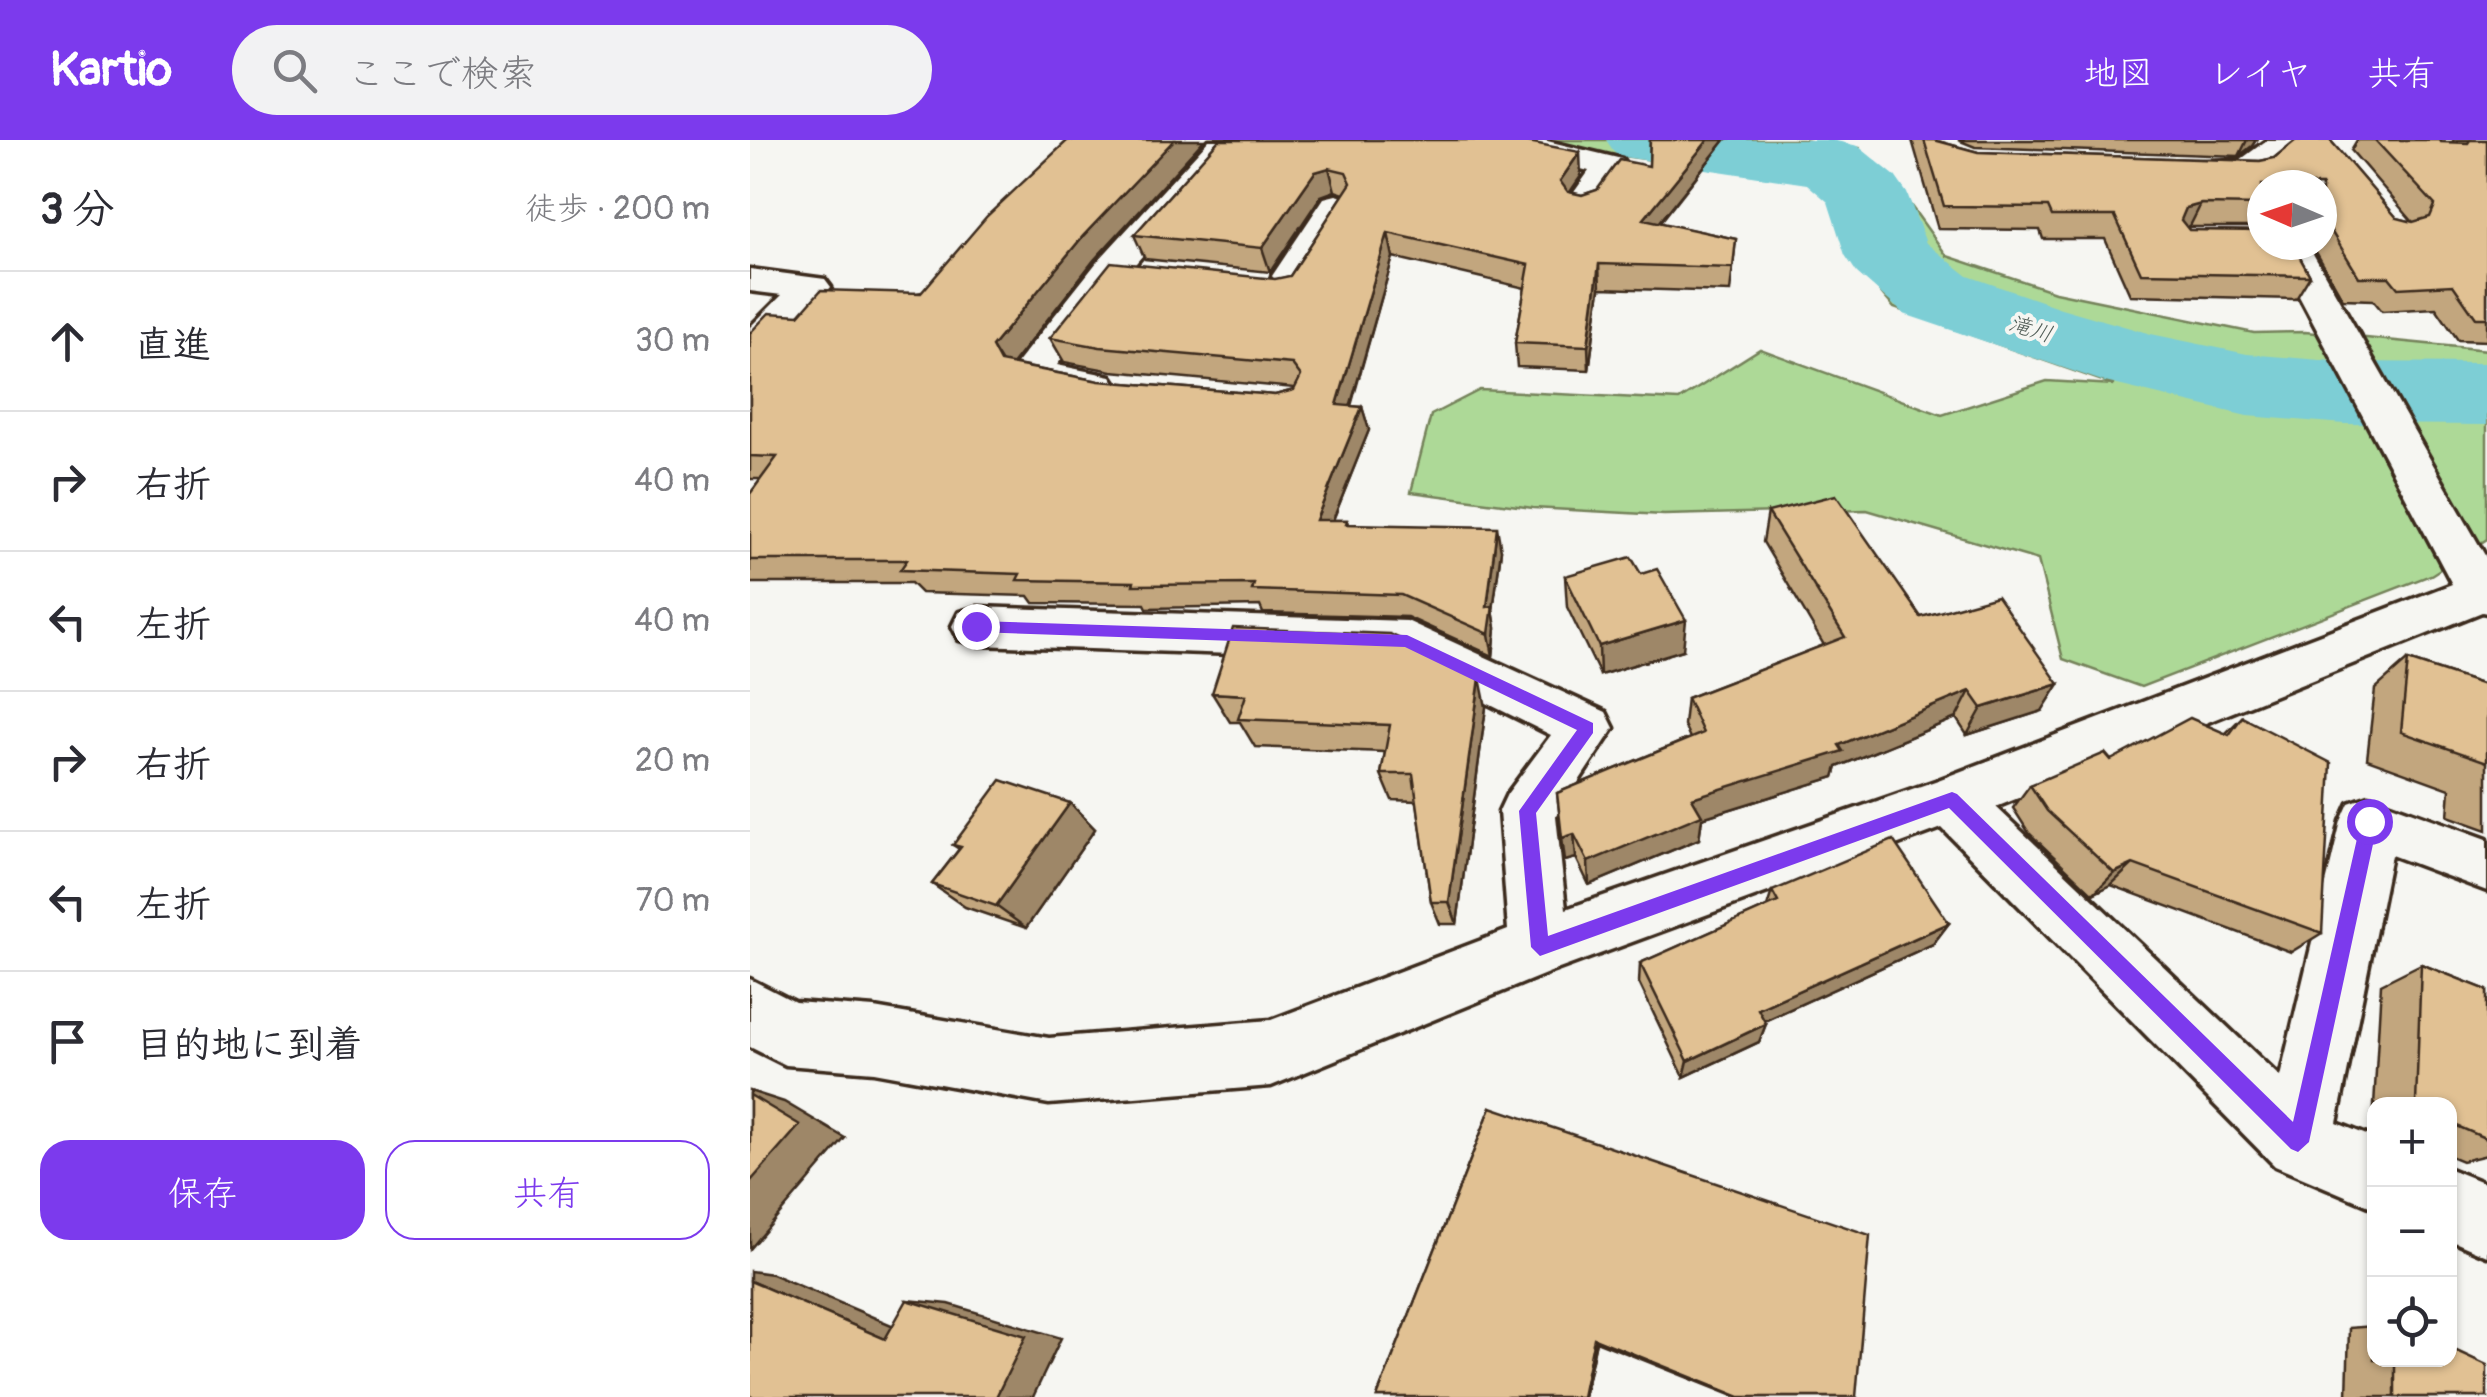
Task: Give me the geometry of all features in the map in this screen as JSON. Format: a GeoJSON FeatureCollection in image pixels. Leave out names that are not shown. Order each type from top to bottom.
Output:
{"type":"FeatureCollection","features":[{"type":"Feature","properties":{"kind":"street"},"geometry":{"type":"LineString","coordinates":[[1131,390],[1030,373],[1110,270],[1227,140]]}},
{"type":"Feature","properties":{"kind":"street"},"geometry":{"type":"LineString","coordinates":[[1502,140],[1610,166],[1582,205]]}},
{"type":"Feature","properties":{"kind":"street"},"geometry":{"type":"LineString","coordinates":[[2264,170],[2288,140]]}},
{"type":"Feature","properties":{"kind":"street"},"geometry":{"type":"LineString","coordinates":[[2171,163],[2247,180]]}},
{"type":"Feature","properties":{"kind":"street"},"geometry":{"type":"LineString","coordinates":[[1264,286],[1284,288],[1336,205]]}},
{"type":"Feature","properties":{"kind":"street"},"geometry":{"type":"LineString","coordinates":[[762,1035],[874,1040],[1049,1071],[1271,1053],[1540,947],[1952,800],[2485,592],[2298,260]]}},
{"type":"Feature","properties":{"kind":"street"},"geometry":{"type":"LineString","coordinates":[[1110,270],[1149,274]]}},
{"type":"Feature","properties":{"kind":"street"},"geometry":{"type":"LineString","coordinates":[[750,280],[812,287],[750,349]]}},
{"type":"Feature","properties":{"kind":"street"},"geometry":{"type":"LineString","coordinates":[[976,626],[1407,641],[1587,728],[1527,811],[1540,947]]}},
{"type":"Feature","properties":{"kind":"street"},"geometry":{"type":"LineString","coordinates":[[1952,800],[2298,1142],[2367,1170]]}},
{"type":"Feature","properties":{"kind":"street"},"geometry":{"type":"LineString","coordinates":[[2298,1142],[2369,821],[2487,865]]}},
{"type":"Feature","properties":{"kind":"street"},"geometry":{"type":"LineString","coordinates":[[2457,1207],[2487,1220]]}},
{"type":"Feature","properties":{"kind":"green space"},"geometry":{"type":"Polygon","coordinates":[[[1550,140],[1803,140],[1859,148],[1832,184],[1570,149],[1550,140]]]}},
{"type":"Feature","properties":{"kind":"green space"},"geometry":{"type":"Polygon","coordinates":[[[1893,181],[1947,256],[2055,292],[2254,333],[2305,332],[2487,350],[2487,539],[2431,575],[2141,687],[2063,659],[2038,560],[1867,510],[1664,515],[1533,508],[1411,492],[1431,415],[1480,390],[1679,400],[1760,349],[1942,415],[2047,381],[2114,385],[1894,308],[1855,262],[1855,221],[1893,181]]]}},
{"type":"Feature","properties":{"kind":"building"},"geometry":{"type":"Polygon","coordinates":[[[1068,140],[1174,140],[1083,236],[992,347],[1000,362],[1099,381],[1275,395],[1294,390],[1301,376],[1292,364],[1100,347],[1050,338],[1111,262],[1275,279],[1290,276],[1351,183],[1346,172],[1329,168],[1315,172],[1262,248],[1134,235],[1219,140],[1518,140],[1580,152],[1560,181],[1568,192],[1582,195],[1597,190],[1619,160],[1649,166],[1650,140],[1708,140],[1644,219],[1736,239],[1733,268],[1599,264],[1588,346],[1515,343],[1529,265],[1388,233],[1337,405],[1362,407],[1316,520],[1497,527],[1487,607],[1493,606],[1489,634],[1401,595],[1252,590],[1254,584],[1133,585],[1134,582],[1017,580],[1020,574],[900,570],[907,560],[750,560],[750,494],[777,457],[750,456],[750,333],[769,313],[799,315],[821,290],[921,293],[987,216],[1068,140]]]}},
{"type":"Feature","properties":{"kind":"building"},"geometry":{"type":"Polygon","coordinates":[[[1924,140],[1978,152],[2260,161],[2274,158],[2296,140],[2330,140],[2397,218],[2413,222],[2430,217],[2435,205],[2375,140],[2487,140],[2487,318],[2476,318],[2453,285],[2398,288],[2389,277],[2359,277],[2337,241],[2337,170],[2247,170],[2247,205],[2201,204],[2186,208],[2181,220],[2189,230],[2247,231],[2247,260],[2301,260],[2310,276],[2141,273],[2115,216],[2052,216],[2048,207],[1944,206],[1924,140]]]}},
{"type":"Feature","properties":{"kind":"building"},"geometry":{"type":"Polygon","coordinates":[[[1836,495],[1921,617],[1997,596],[2059,684],[1982,708],[1970,691],[1839,745],[1843,751],[1692,798],[1702,815],[1588,862],[1574,834],[1562,838],[1557,793],[1703,733],[1687,698],[1845,637],[1768,512],[1836,495]]]}},
{"type":"Feature","properties":{"kind":"building"},"geometry":{"type":"Polygon","coordinates":[[[1631,557],[1641,574],[1657,569],[1686,620],[1599,646],[1565,576],[1631,557]]]}},
{"type":"Feature","properties":{"kind":"building"},"geometry":{"type":"Polygon","coordinates":[[[1233,628],[1390,634],[1480,678],[1449,902],[1431,902],[1413,774],[1381,774],[1390,725],[1238,719],[1246,695],[1212,693],[1233,628]]]}},
{"type":"Feature","properties":{"kind":"building"},"geometry":{"type":"Polygon","coordinates":[[[2408,660],[2487,686],[2487,762],[2401,732],[2408,660]]]}},
{"type":"Feature","properties":{"kind":"building"},"geometry":{"type":"Polygon","coordinates":[[[2242,717],[2331,763],[2322,933],[2133,864],[2114,873],[2047,811],[2030,785],[2105,753],[2111,760],[2190,718],[2229,735],[2242,717]]]}},
{"type":"Feature","properties":{"kind":"building"},"geometry":{"type":"Polygon","coordinates":[[[1001,780],[1070,803],[996,906],[932,884],[961,847],[953,845],[1001,780]]]}},
{"type":"Feature","properties":{"kind":"building"},"geometry":{"type":"Polygon","coordinates":[[[1893,840],[1949,923],[1758,1009],[1766,1024],[1688,1061],[1640,963],[1778,902],[1772,891],[1893,840]]]}},
{"type":"Feature","properties":{"kind":"building"},"geometry":{"type":"Polygon","coordinates":[[[2421,964],[2487,990],[2487,1139],[2457,1126],[2457,1097],[2416,1097],[2421,964]]]}},
{"type":"Feature","properties":{"kind":"building"},"geometry":{"type":"Polygon","coordinates":[[[750,1095],[800,1125],[750,1182],[750,1095]]]}},
{"type":"Feature","properties":{"kind":"building"},"geometry":{"type":"Polygon","coordinates":[[[1491,1107],[1870,1235],[1856,1397],[1740,1397],[1594,1338],[1582,1397],[1377,1397],[1491,1107]]]}},
{"type":"Feature","properties":{"kind":"building"},"geometry":{"type":"Polygon","coordinates":[[[750,1281],[885,1339],[907,1300],[1026,1336],[996,1397],[750,1397],[750,1281]]]}},
{"type":"Feature","properties":{"kind":"building"},"geometry":{"type":"Polygon","coordinates":[[[2457,1351],[2487,1365],[2487,1397],[2395,1397],[2395,1367],[2457,1367],[2457,1351]]]}},
{"type":"Feature","properties":{"kind":"waterway","name":"滝川"},"geometry":{"type":"LineString","coordinates":[[1644,140],[1830,163],[1866,193],[1888,255],[1936,295],[2028,328],[2139,361],[2247,385],[2344,393],[2487,394]]}},
{"type":"Feature","properties":{"kind":"route"},"geometry":{"type":"LineString","coordinates":[[976,626],[1407,641],[1587,728],[1527,811],[1540,947],[1952,800],[2298,1142],[2369,821]]}}]}
